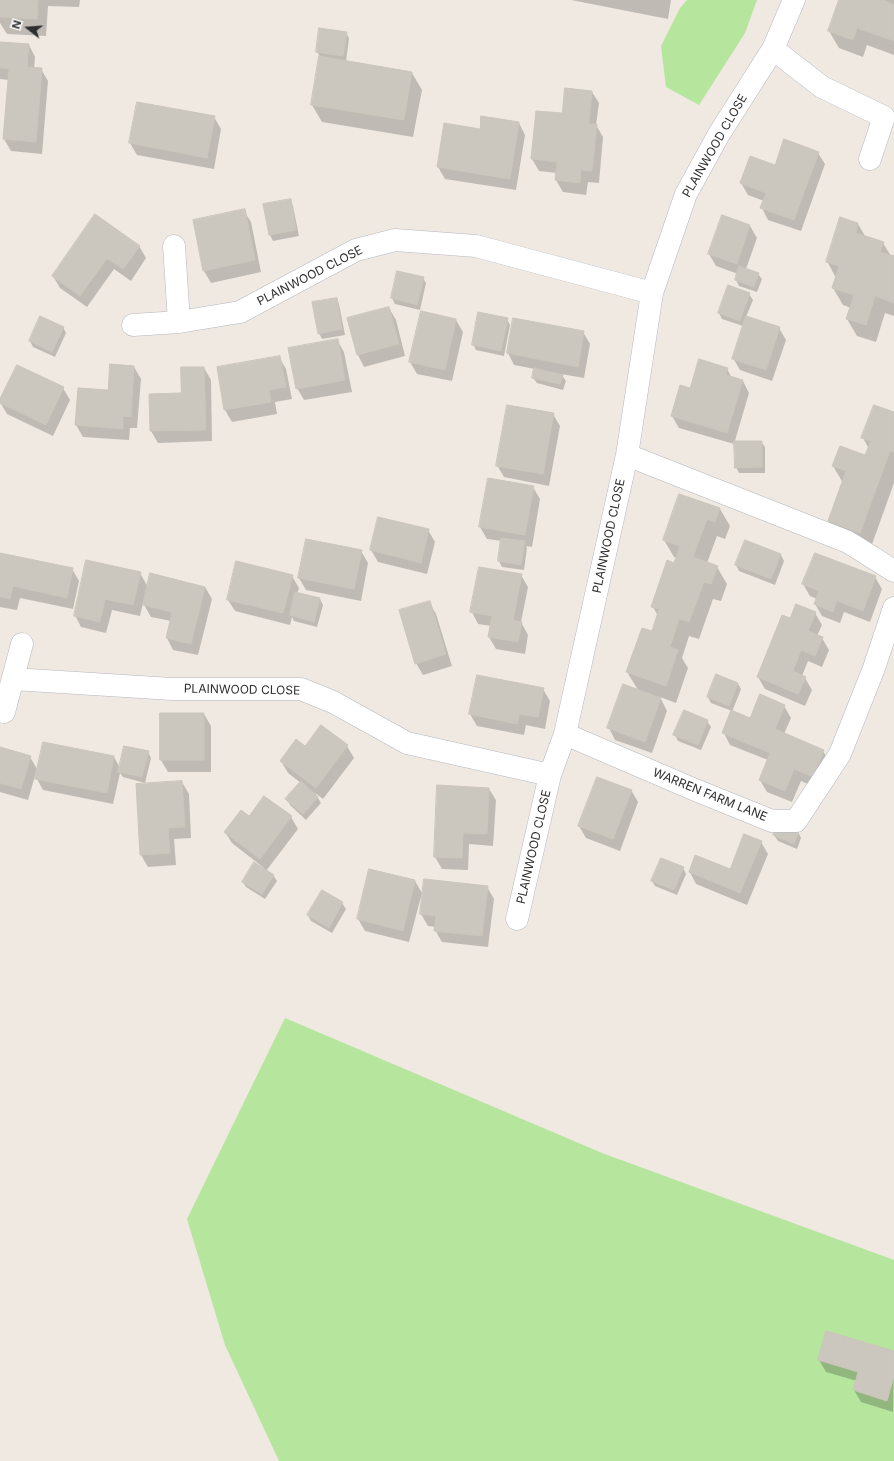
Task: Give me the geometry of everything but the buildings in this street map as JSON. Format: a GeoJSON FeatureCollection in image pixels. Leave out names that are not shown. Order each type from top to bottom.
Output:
{"type":"FeatureCollection","features":[{"type":"Feature","properties":{"kind":"street","name":"PLAINWOOD CLOSE"},"geometry":{"type":"LineString","coordinates":[[517,919],[550,775],[565,734],[626,455],[652,293],[686,194],[719,134],[772,49],[794,0]]}},
{"type":"Feature","properties":{"kind":"street"},"geometry":{"type":"LineString","coordinates":[[772,49],[822,87],[889,120],[870,159]]}},
{"type":"Feature","properties":{"kind":"street","name":"PLAINWOOD CLOSE"},"geometry":{"type":"LineString","coordinates":[[133,325],[179,322],[240,312],[356,250],[395,240],[476,246],[652,293]]}},
{"type":"Feature","properties":{"kind":"street"},"geometry":{"type":"LineString","coordinates":[[174,246],[179,322]]}},
{"type":"Feature","properties":{"kind":"street"},"geometry":{"type":"LineString","coordinates":[[626,455],[848,542],[894,571]]}},
{"type":"Feature","properties":{"kind":"street","name":"WARREN FARM LANE"},"geometry":{"type":"LineString","coordinates":[[565,734],[772,821],[796,821],[840,754],[874,668],[894,608]]}},
{"type":"Feature","properties":{"kind":"street"},"geometry":{"type":"LineString","coordinates":[[4,712],[22,644]]}},
{"type":"Feature","properties":{"kind":"street","name":"PLAINWOOD CLOSE"},"geometry":{"type":"LineString","coordinates":[[13,679],[172,689],[301,689],[333,702],[407,743],[550,775]]}},
{"type":"Feature","properties":{"kind":"green space"},"geometry":{"type":"Polygon","coordinates":[[[687,0],[757,0],[745,33],[699,105],[666,87],[661,46],[680,8],[687,0]]]}},
{"type":"Feature","properties":{"kind":"green space"},"geometry":{"type":"Polygon","coordinates":[[[285,1018],[602,1153],[894,1260],[894,1461],[279,1461],[225,1345],[187,1219],[285,1018]]]}}]}
